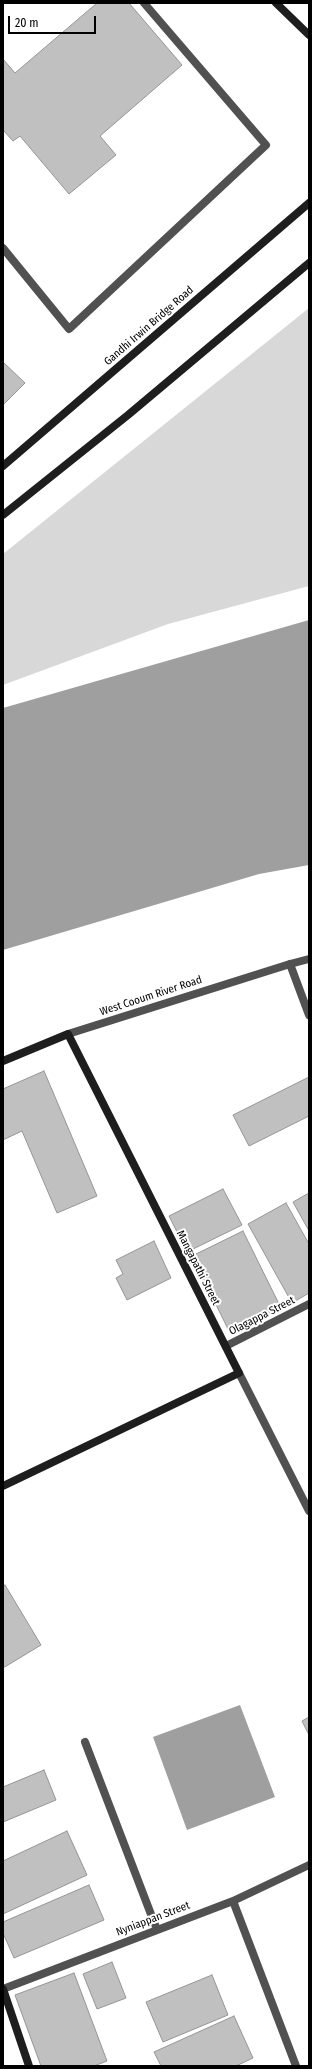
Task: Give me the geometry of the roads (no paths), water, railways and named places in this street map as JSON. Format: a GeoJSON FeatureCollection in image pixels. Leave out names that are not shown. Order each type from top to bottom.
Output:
{"type":"FeatureCollection","features":[{"type":"Feature","properties":{"kind":"main road"},"geometry":{"type":"LineString","coordinates":[[276,3],[309,35]]}},
{"type":"Feature","properties":{"kind":"main road","name":"Gandhi Irwin Bridge Road"},"geometry":{"type":"LineString","coordinates":[[3,466],[309,204]]}},
{"type":"Feature","properties":{"kind":"main road"},"geometry":{"type":"LineString","coordinates":[[3,515],[128,416],[309,263]]}},
{"type":"Feature","properties":{"kind":"main road","name":"West Cooum River Road"},"geometry":{"type":"LineString","coordinates":[[3,1062],[68,1034]]}},
{"type":"Feature","properties":{"kind":"main road","name":"Mangapathi Street"},"geometry":{"type":"LineString","coordinates":[[68,1034],[239,1373]]}},
{"type":"Feature","properties":{"kind":"main road"},"geometry":{"type":"LineString","coordinates":[[3,1486],[239,1373]]}},
{"type":"Feature","properties":{"kind":"main road"},"geometry":{"type":"LineString","coordinates":[[3,1989],[29,2066]]}},
{"type":"Feature","properties":{"kind":"street"},"geometry":{"type":"LineString","coordinates":[[3,248],[69,329],[266,145],[144,3]]}},
{"type":"Feature","properties":{"kind":"street","name":"West Cooum River Road"},"geometry":{"type":"LineString","coordinates":[[68,1034],[309,959]]}},
{"type":"Feature","properties":{"kind":"street"},"geometry":{"type":"LineString","coordinates":[[290,964],[309,1015]]}},
{"type":"Feature","properties":{"kind":"street","name":"Olagappa Street"},"geometry":{"type":"LineString","coordinates":[[226,1346],[309,1304]]}},
{"type":"Feature","properties":{"kind":"street","name":"Mangapathi Street"},"geometry":{"type":"LineString","coordinates":[[239,1373],[309,1511]]}},
{"type":"Feature","properties":{"kind":"street"},"geometry":{"type":"LineString","coordinates":[[85,1742],[158,1930]]}},
{"type":"Feature","properties":{"kind":"street","name":"Nyniappan Street"},"geometry":{"type":"LineString","coordinates":[[3,1989],[233,1901],[309,1865]]}},
{"type":"Feature","properties":{"kind":"street"},"geometry":{"type":"LineString","coordinates":[[233,1901],[296,2066]]}}]}
